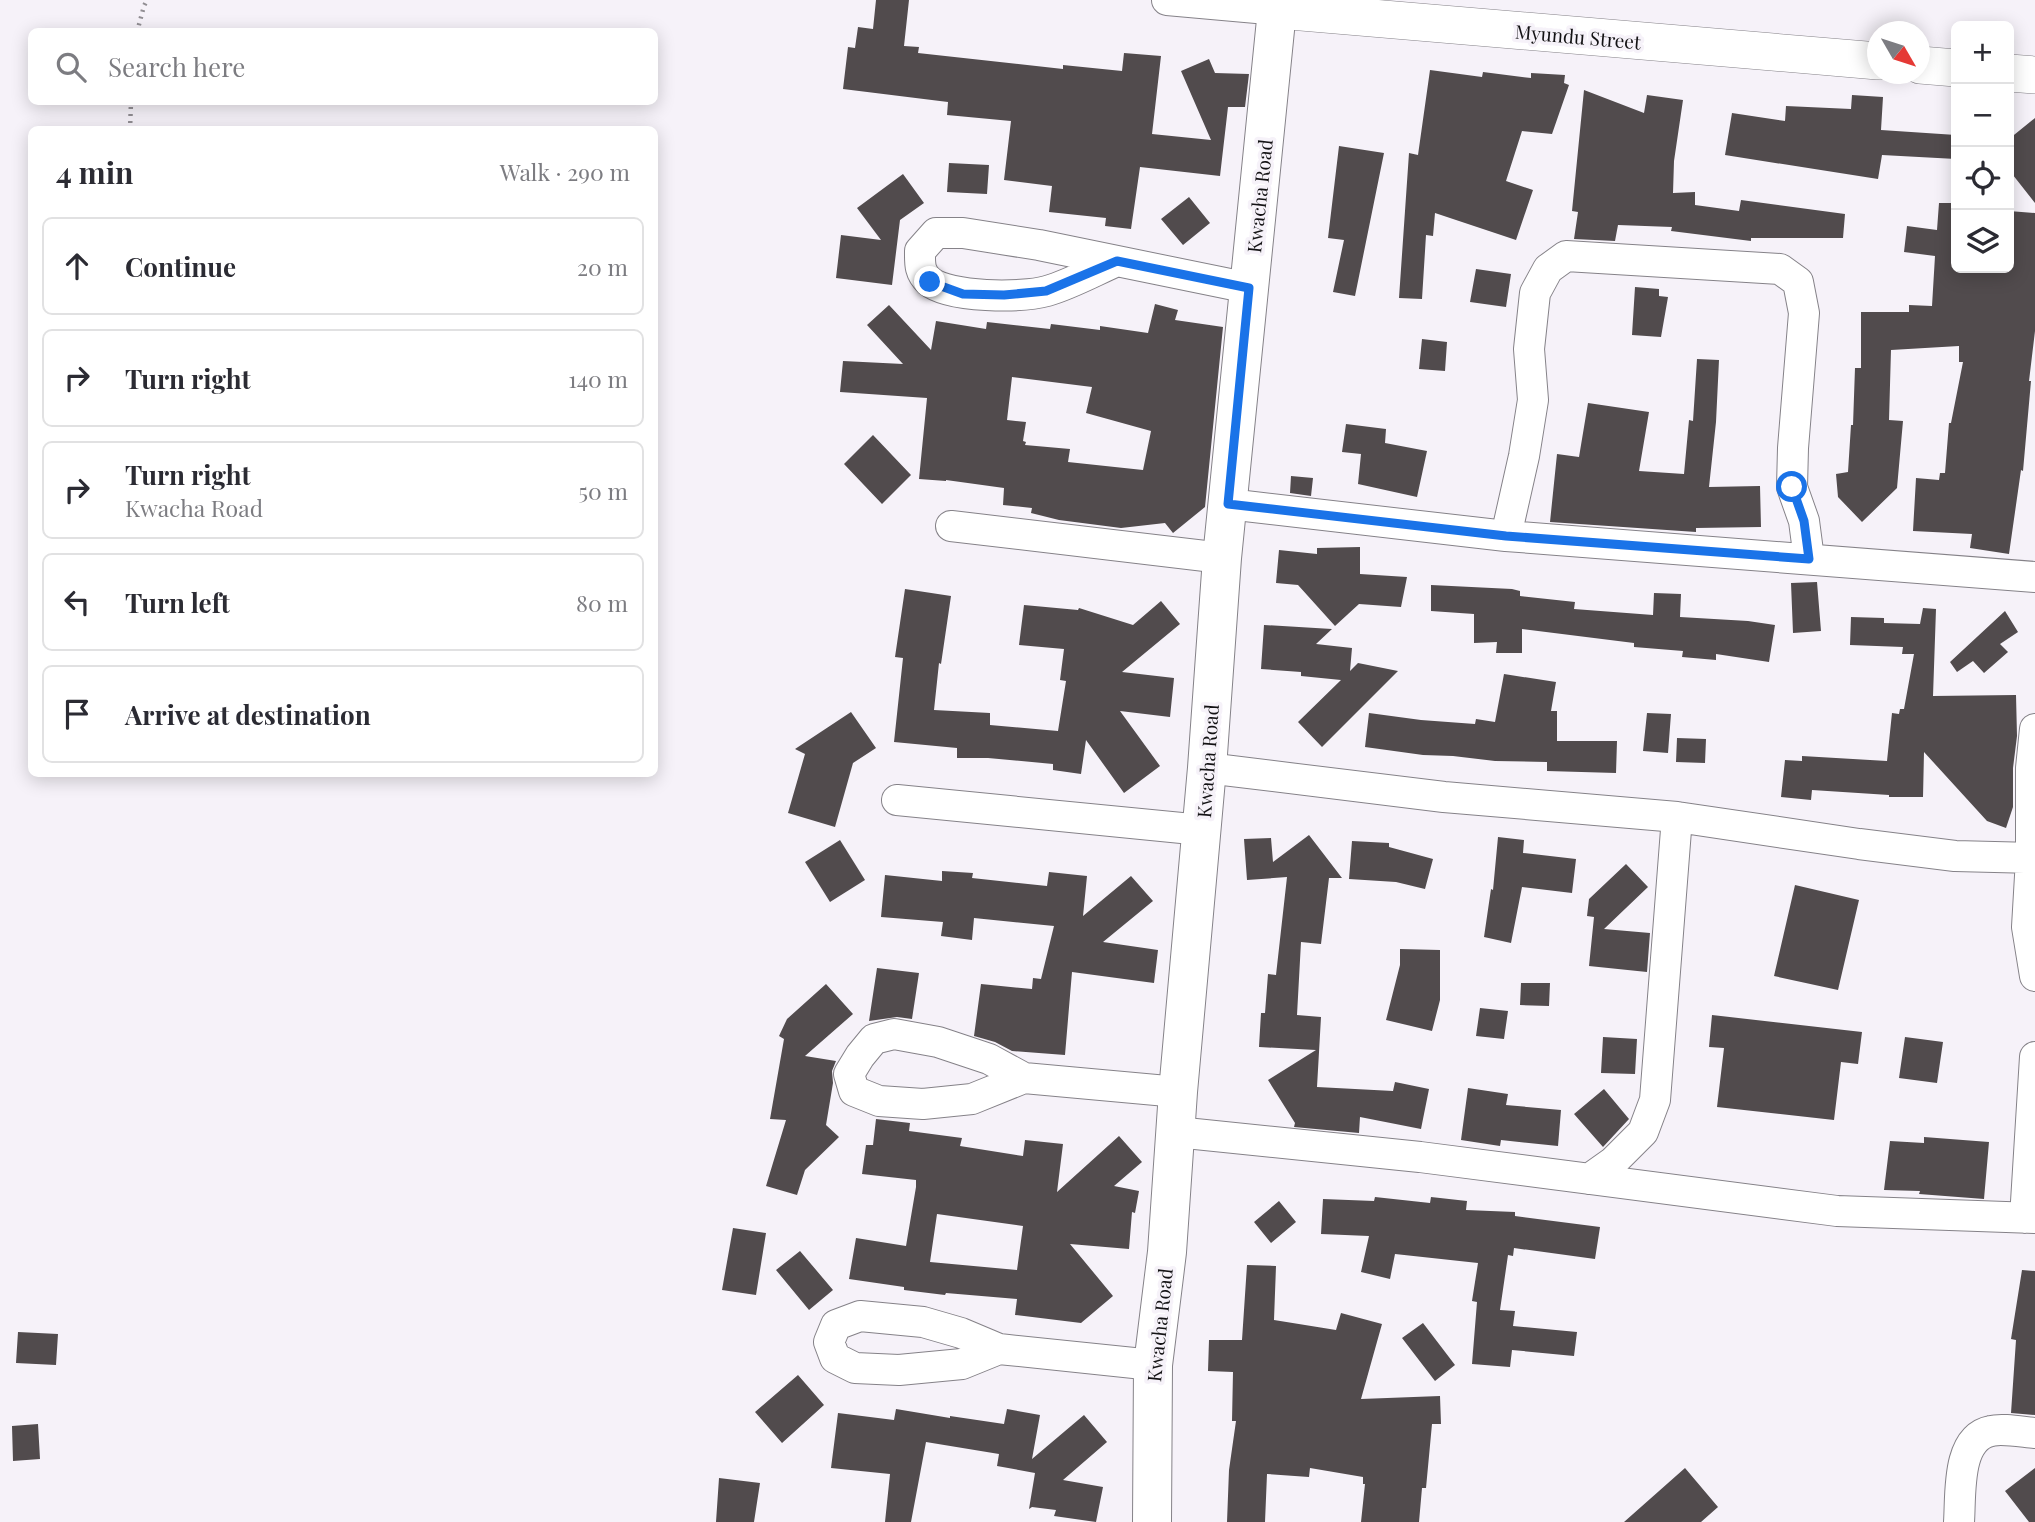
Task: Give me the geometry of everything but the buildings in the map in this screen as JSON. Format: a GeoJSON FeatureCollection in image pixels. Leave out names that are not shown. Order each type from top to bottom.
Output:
{"type":"FeatureCollection","features":[{"type":"Feature","properties":{"kind":"main road","name":"Kwacha Road"},"geometry":{"type":"LineString","coordinates":[[1152,1522],[1153,1365],[1167,1252],[1223,558],[1278,5]]}},
{"type":"Feature","properties":{"kind":"street"},"geometry":{"type":"LineString","coordinates":[[1167,0],[1278,5]]}},
{"type":"Feature","properties":{"kind":"street","name":"Myundu Street"},"geometry":{"type":"LineString","coordinates":[[1278,5],[1867,60]]}},
{"type":"Feature","properties":{"kind":"street"},"geometry":{"type":"LineString","coordinates":[[1930,66],[1951,68]]}},
{"type":"Feature","properties":{"kind":"street"},"geometry":{"type":"LineString","coordinates":[[2014,73],[2035,75]]}},
{"type":"Feature","properties":{"kind":"street"},"geometry":{"type":"LineString","coordinates":[[1117,261],[1046,291],[1004,295],[963,294],[930,282],[920,269],[920,251],[936,233],[963,233],[1039,244],[1249,288]]}},
{"type":"Feature","properties":{"kind":"street"},"geometry":{"type":"LineString","coordinates":[[1506,536],[1533,400],[1529,349],[1535,293],[1548,269],[1566,256],[1780,269],[1798,282],[1804,313],[1792,487],[1804,521],[1809,559]]}},
{"type":"Feature","properties":{"kind":"street"},"geometry":{"type":"LineString","coordinates":[[1228,504],[1506,536],[2035,577]]}},
{"type":"Feature","properties":{"kind":"street"},"geometry":{"type":"LineString","coordinates":[[951,526],[1223,558]]}},
{"type":"Feature","properties":{"kind":"street"},"geometry":{"type":"LineString","coordinates":[[2035,729],[2031,768],[2033,859],[2027,928],[2035,976]]}},
{"type":"Feature","properties":{"kind":"street"},"geometry":{"type":"LineString","coordinates":[[1207,768],[1444,797],[1677,817],[1955,856],[2033,859]]}},
{"type":"Feature","properties":{"kind":"street"},"geometry":{"type":"LineString","coordinates":[[897,800],[1202,830]]}},
{"type":"Feature","properties":{"kind":"street"},"geometry":{"type":"LineString","coordinates":[[1589,1179],[1613,1162],[1643,1132],[1655,1100],[1677,817]]}},
{"type":"Feature","properties":{"kind":"street"},"geometry":{"type":"LineString","coordinates":[[1024,1078],[972,1099],[923,1104],[879,1101],[854,1091],[849,1074],[874,1039],[894,1034],[938,1042],[989,1059],[1024,1078],[1178,1092]]}},
{"type":"Feature","properties":{"kind":"street"},"geometry":{"type":"LineString","coordinates":[[1176,1132],[1420,1157],[1837,1211],[2030,1218],[2035,1057]]}},
{"type":"Feature","properties":{"kind":"street"},"geometry":{"type":"LineString","coordinates":[[999,1349],[962,1364],[899,1370],[855,1368],[835,1358],[829,1342],[836,1325],[860,1316],[923,1322],[961,1333],[999,1349],[1153,1365]]}},
{"type":"Feature","properties":{"kind":"street"},"geometry":{"type":"LineString","coordinates":[[1959,1522],[1962,1464],[1973,1441],[1990,1430],[2035,1433]]}},
{"type":"Feature","properties":{"kind":"path"},"geometry":{"type":"LineString","coordinates":[[138,28],[147,0]]}},
{"type":"Feature","properties":{"kind":"path"},"geometry":{"type":"LineString","coordinates":[[130,126],[131,105]]}},
{"type":"Feature","properties":{"kind":"route"},"geometry":{"type":"LineString","coordinates":[[930,282],[963,294],[1004,295],[1046,291],[1117,261],[1249,288],[1228,504],[1506,536],[1809,559],[1804,521],[1792,487]]}}]}
